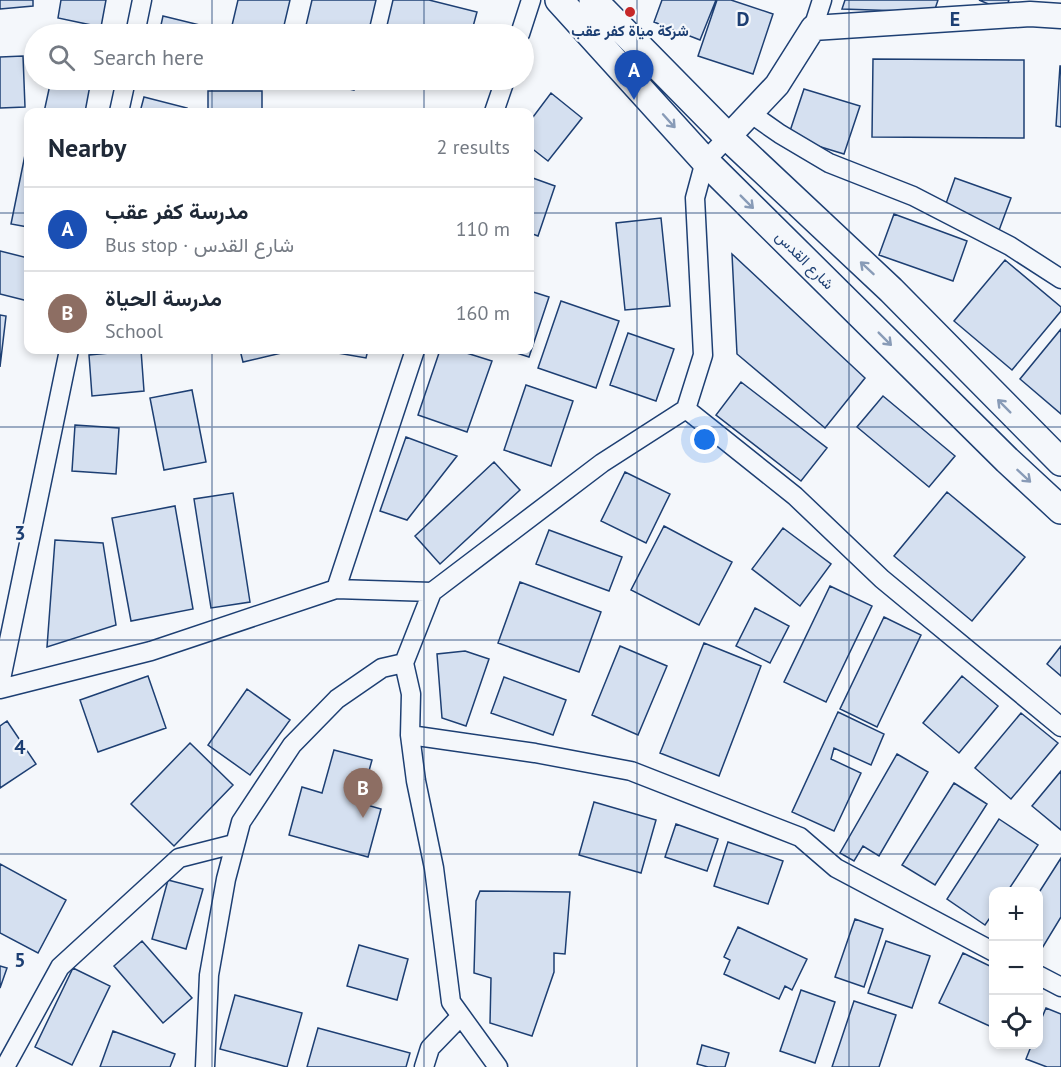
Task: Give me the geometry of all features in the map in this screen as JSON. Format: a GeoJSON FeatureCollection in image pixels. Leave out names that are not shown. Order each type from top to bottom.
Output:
{"type":"FeatureCollection","features":[{"type":"Feature","properties":{"kind":"main road","name":"شارع القدس"},"geometry":{"type":"LineString","coordinates":[[559,0],[705,161],[1007,460],[1061,510]]}},
{"type":"Feature","properties":{"kind":"main road"},"geometry":{"type":"LineString","coordinates":[[592,0],[728,138],[891,290],[1061,462]]}},
{"type":"Feature","properties":{"kind":"street"},"geometry":{"type":"LineString","coordinates":[[137,24],[142,0]]}},
{"type":"Feature","properties":{"kind":"street"},"geometry":{"type":"LineString","coordinates":[[523,24],[531,0]]}},
{"type":"Feature","properties":{"kind":"street"},"geometry":{"type":"LineString","coordinates":[[498,1067],[451,1002],[434,868],[416,781],[410,735],[411,694],[405,663],[432,592],[603,463],[686,409],[703,356],[694,198],[705,161],[777,85],[813,28],[822,0]]}},
{"type":"Feature","properties":{"kind":"street"},"geometry":{"type":"LineString","coordinates":[[813,28],[1033,7],[1061,16]]}},
{"type":"Feature","properties":{"kind":"street"},"geometry":{"type":"LineString","coordinates":[[120,108],[124,90]]}},
{"type":"Feature","properties":{"kind":"street"},"geometry":{"type":"LineString","coordinates":[[495,108],[502,90]]}},
{"type":"Feature","properties":{"kind":"street"},"geometry":{"type":"LineString","coordinates":[[750,114],[780,135],[829,163],[913,196],[1010,246],[1061,279]]}},
{"type":"Feature","properties":{"kind":"street"},"geometry":{"type":"LineString","coordinates":[[0,684],[68,354]]}},
{"type":"Feature","properties":{"kind":"street"},"geometry":{"type":"LineString","coordinates":[[336,589],[414,354]]}},
{"type":"Feature","properties":{"kind":"street"},"geometry":{"type":"LineString","coordinates":[[686,409],[795,496],[882,579],[1061,727]]}},
{"type":"Feature","properties":{"kind":"street"},"geometry":{"type":"LineString","coordinates":[[0,689],[151,651],[336,589],[432,592]]}},
{"type":"Feature","properties":{"kind":"street"},"geometry":{"type":"LineString","coordinates":[[205,1067],[209,975],[234,844],[241,822],[292,745],[338,699],[382,669],[405,663]]}},
{"type":"Feature","properties":{"kind":"street"},"geometry":{"type":"LineString","coordinates":[[410,735],[536,753],[631,771],[800,837],[836,868],[989,950]]}},
{"type":"Feature","properties":{"kind":"street"},"geometry":{"type":"LineString","coordinates":[[5,1067],[60,967],[179,858],[234,844]]}},
{"type":"Feature","properties":{"kind":"street"},"geometry":{"type":"LineString","coordinates":[[1043,978],[1061,987]]}},
{"type":"Feature","properties":{"kind":"street"},"geometry":{"type":"LineString","coordinates":[[424,1067],[430,1048],[461,1016]]}},
{"type":"Feature","properties":{"kind":"building"},"geometry":{"type":"Polygon","coordinates":[[[0,0],[33,0],[33,6],[0,9],[0,0]]]}},
{"type":"Feature","properties":{"kind":"building"},"geometry":{"type":"Polygon","coordinates":[[[61,0],[106,0],[102,24],[87,24],[58,18],[61,0]]]}},
{"type":"Feature","properties":{"kind":"building"},"geometry":{"type":"Polygon","coordinates":[[[238,0],[290,0],[284,24],[232,24],[238,0]]]}},
{"type":"Feature","properties":{"kind":"building"},"geometry":{"type":"Polygon","coordinates":[[[312,0],[376,0],[370,24],[306,24],[312,0]]]}},
{"type":"Feature","properties":{"kind":"building"},"geometry":{"type":"Polygon","coordinates":[[[393,0],[429,0],[477,12],[474,24],[387,24],[393,0]]]}},
{"type":"Feature","properties":{"kind":"building"},"geometry":{"type":"Polygon","coordinates":[[[662,0],[716,0],[700,40],[654,22],[662,0]]]}},
{"type":"Feature","properties":{"kind":"building"},"geometry":{"type":"Polygon","coordinates":[[[717,0],[731,0],[773,14],[753,74],[698,56],[717,0]]]}},
{"type":"Feature","properties":{"kind":"building"},"geometry":{"type":"Polygon","coordinates":[[[845,0],[938,0],[934,12],[842,9],[845,0]]]}},
{"type":"Feature","properties":{"kind":"building"},"geometry":{"type":"Polygon","coordinates":[[[979,0],[1009,0],[1005,11],[979,0]]]}},
{"type":"Feature","properties":{"kind":"building"},"geometry":{"type":"Polygon","coordinates":[[[163,16],[196,24],[161,24],[163,16]]]}},
{"type":"Feature","properties":{"kind":"building"},"geometry":{"type":"Polygon","coordinates":[[[23,56],[25,107],[0,108],[0,57],[23,56]]]}},
{"type":"Feature","properties":{"kind":"building"},"geometry":{"type":"Polygon","coordinates":[[[873,59],[1024,60],[1024,138],[872,137],[873,59]]]}},
{"type":"Feature","properties":{"kind":"building"},"geometry":{"type":"Polygon","coordinates":[[[1061,66],[1061,127],[1056,126],[1061,66]]]}},
{"type":"Feature","properties":{"kind":"building"},"geometry":{"type":"Polygon","coordinates":[[[804,89],[860,106],[844,154],[788,137],[804,89]]]}},
{"type":"Feature","properties":{"kind":"building"},"geometry":{"type":"Polygon","coordinates":[[[49,90],[89,90],[86,108],[45,108],[49,90]]]}},
{"type":"Feature","properties":{"kind":"building"},"geometry":{"type":"Polygon","coordinates":[[[208,91],[262,91],[262,108],[208,108],[208,91]]]}},
{"type":"Feature","properties":{"kind":"building"},"geometry":{"type":"Polygon","coordinates":[[[551,93],[582,118],[548,161],[534,150],[534,116],[551,93]]]}},
{"type":"Feature","properties":{"kind":"building"},"geometry":{"type":"Polygon","coordinates":[[[144,97],[187,108],[141,108],[144,97]]]}},
{"type":"Feature","properties":{"kind":"building"},"geometry":{"type":"Polygon","coordinates":[[[24,160],[24,226],[11,224],[24,160]]]}},
{"type":"Feature","properties":{"kind":"building"},"geometry":{"type":"Polygon","coordinates":[[[534,178],[555,186],[538,236],[534,234],[534,178]]]}},
{"type":"Feature","properties":{"kind":"building"},"geometry":{"type":"Polygon","coordinates":[[[955,178],[1011,198],[998,233],[943,212],[955,178]]]}},
{"type":"Feature","properties":{"kind":"building"},"geometry":{"type":"Polygon","coordinates":[[[894,214],[967,241],[953,281],[879,255],[894,214]]]}},
{"type":"Feature","properties":{"kind":"building"},"geometry":{"type":"Polygon","coordinates":[[[661,218],[670,306],[625,310],[616,223],[661,218]]]}},
{"type":"Feature","properties":{"kind":"building"},"geometry":{"type":"Polygon","coordinates":[[[0,251],[24,257],[24,300],[0,294],[0,251]]]}},
{"type":"Feature","properties":{"kind":"building"},"geometry":{"type":"Polygon","coordinates":[[[732,254],[865,378],[825,428],[737,354],[732,254]]]}},
{"type":"Feature","properties":{"kind":"building"},"geometry":{"type":"Polygon","coordinates":[[[1005,260],[1061,307],[1061,311],[1012,370],[954,321],[1005,260]]]}},
{"type":"Feature","properties":{"kind":"building"},"geometry":{"type":"Polygon","coordinates":[[[534,292],[549,297],[534,342],[534,292]]]}},
{"type":"Feature","properties":{"kind":"building"},"geometry":{"type":"Polygon","coordinates":[[[561,301],[619,321],[596,388],[538,368],[561,301]]]}},
{"type":"Feature","properties":{"kind":"building"},"geometry":{"type":"Polygon","coordinates":[[[0,315],[6,316],[0,367],[0,315]]]}},
{"type":"Feature","properties":{"kind":"building"},"geometry":{"type":"Polygon","coordinates":[[[1061,329],[1061,414],[1020,379],[1061,329]]]}},
{"type":"Feature","properties":{"kind":"building"},"geometry":{"type":"Polygon","coordinates":[[[628,333],[674,349],[656,401],[610,385],[628,333]]]}},
{"type":"Feature","properties":{"kind":"building"},"geometry":{"type":"Polygon","coordinates":[[[141,354],[144,391],[92,396],[89,355],[141,354]]]}},
{"type":"Feature","properties":{"kind":"building"},"geometry":{"type":"Polygon","coordinates":[[[241,354],[277,354],[243,362],[241,354]]]}},
{"type":"Feature","properties":{"kind":"building"},"geometry":{"type":"Polygon","coordinates":[[[343,354],[367,354],[366,358],[343,354]]]}},
{"type":"Feature","properties":{"kind":"building"},"geometry":{"type":"Polygon","coordinates":[[[439,354],[470,354],[492,361],[467,432],[418,415],[439,354]]]}},
{"type":"Feature","properties":{"kind":"building"},"geometry":{"type":"Polygon","coordinates":[[[741,382],[827,448],[801,481],[716,415],[741,382]]]}},
{"type":"Feature","properties":{"kind":"building"},"geometry":{"type":"Polygon","coordinates":[[[526,385],[573,401],[551,466],[504,450],[526,385]]]}},
{"type":"Feature","properties":{"kind":"building"},"geometry":{"type":"Polygon","coordinates":[[[192,390],[206,462],[164,470],[150,398],[192,390]]]}},
{"type":"Feature","properties":{"kind":"building"},"geometry":{"type":"Polygon","coordinates":[[[883,396],[955,456],[929,487],[857,427],[883,396]]]}},
{"type":"Feature","properties":{"kind":"building"},"geometry":{"type":"Polygon","coordinates":[[[75,425],[119,428],[116,474],[72,471],[75,425]]]}},
{"type":"Feature","properties":{"kind":"building"},"geometry":{"type":"Polygon","coordinates":[[[406,437],[457,456],[407,520],[380,511],[406,437]]]}},
{"type":"Feature","properties":{"kind":"building"},"geometry":{"type":"Polygon","coordinates":[[[494,462],[520,490],[440,564],[415,536],[494,462]]]}},
{"type":"Feature","properties":{"kind":"building"},"geometry":{"type":"Polygon","coordinates":[[[625,472],[670,494],[646,543],[601,521],[625,472]]]}},
{"type":"Feature","properties":{"kind":"building"},"geometry":{"type":"Polygon","coordinates":[[[947,492],[1025,557],[972,621],[894,556],[947,492]]]}},
{"type":"Feature","properties":{"kind":"building"},"geometry":{"type":"Polygon","coordinates":[[[233,493],[250,602],[211,608],[194,499],[233,493]]]}},
{"type":"Feature","properties":{"kind":"building"},"geometry":{"type":"Polygon","coordinates":[[[175,506],[193,609],[131,621],[112,518],[175,506]]]}},
{"type":"Feature","properties":{"kind":"building"},"geometry":{"type":"Polygon","coordinates":[[[664,526],[732,562],[699,625],[631,590],[664,526]]]}},
{"type":"Feature","properties":{"kind":"building"},"geometry":{"type":"Polygon","coordinates":[[[783,528],[831,564],[800,606],[752,569],[783,528]]]}},
{"type":"Feature","properties":{"kind":"building"},"geometry":{"type":"Polygon","coordinates":[[[549,530],[622,557],[609,591],[536,564],[549,530]]]}},
{"type":"Feature","properties":{"kind":"building"},"geometry":{"type":"Polygon","coordinates":[[[55,540],[103,543],[116,625],[47,647],[55,540]]]}},
{"type":"Feature","properties":{"kind":"building"},"geometry":{"type":"Polygon","coordinates":[[[520,582],[601,612],[579,672],[498,643],[520,582]]]}},
{"type":"Feature","properties":{"kind":"building"},"geometry":{"type":"Polygon","coordinates":[[[830,586],[872,606],[826,702],[784,682],[830,586]]]}},
{"type":"Feature","properties":{"kind":"building"},"geometry":{"type":"Polygon","coordinates":[[[755,608],[789,626],[770,663],[736,646],[755,608]]]}},
{"type":"Feature","properties":{"kind":"building"},"geometry":{"type":"Polygon","coordinates":[[[884,617],[921,635],[877,727],[840,709],[884,617]]]}},
{"type":"Feature","properties":{"kind":"building"},"geometry":{"type":"Polygon","coordinates":[[[704,643],[761,666],[719,776],[660,753],[704,643]]]}},
{"type":"Feature","properties":{"kind":"building"},"geometry":{"type":"Polygon","coordinates":[[[620,646],[667,666],[638,735],[592,715],[620,646]]]}},
{"type":"Feature","properties":{"kind":"building"},"geometry":{"type":"Polygon","coordinates":[[[1061,646],[1061,676],[1047,664],[1061,646]]]}},
{"type":"Feature","properties":{"kind":"building"},"geometry":{"type":"Polygon","coordinates":[[[465,651],[489,659],[466,726],[442,718],[437,654],[465,651]]]}},
{"type":"Feature","properties":{"kind":"building"},"geometry":{"type":"Polygon","coordinates":[[[148,676],[166,728],[98,752],[80,700],[148,676]]]}},
{"type":"Feature","properties":{"kind":"building"},"geometry":{"type":"Polygon","coordinates":[[[962,676],[998,706],[959,753],[923,723],[962,676]]]}},
{"type":"Feature","properties":{"kind":"building"},"geometry":{"type":"Polygon","coordinates":[[[504,677],[566,700],[553,735],[491,713],[504,677]]]}},
{"type":"Feature","properties":{"kind":"building"},"geometry":{"type":"Polygon","coordinates":[[[247,689],[290,720],[250,775],[208,745],[247,689]]]}},
{"type":"Feature","properties":{"kind":"building"},"geometry":{"type":"Polygon","coordinates":[[[838,712],[884,734],[871,765],[834,748],[831,759],[861,773],[834,831],[792,812],[838,712]]]}},
{"type":"Feature","properties":{"kind":"building"},"geometry":{"type":"Polygon","coordinates":[[[1021,713],[1058,743],[1011,799],[975,768],[1021,713]]]}},
{"type":"Feature","properties":{"kind":"building"},"geometry":{"type":"Polygon","coordinates":[[[7,721],[36,764],[0,788],[0,726],[7,721]]]}},
{"type":"Feature","properties":{"kind":"building"},"geometry":{"type":"Polygon","coordinates":[[[190,743],[233,785],[174,846],[131,804],[190,743]]]}},
{"type":"Feature","properties":{"kind":"building"},"geometry":{"type":"Polygon","coordinates":[[[334,750],[372,760],[360,803],[381,809],[368,857],[289,835],[302,787],[322,793],[334,750]]]}},
{"type":"Feature","properties":{"kind":"building"},"geometry":{"type":"Polygon","coordinates":[[[897,754],[928,772],[879,856],[863,846],[854,861],[840,853],[897,754]]]}},
{"type":"Feature","properties":{"kind":"building"},"geometry":{"type":"Polygon","coordinates":[[[1061,771],[1061,830],[1032,806],[1061,771]]]}},
{"type":"Feature","properties":{"kind":"building"},"geometry":{"type":"Polygon","coordinates":[[[954,783],[987,804],[935,885],[902,865],[954,783]]]}},
{"type":"Feature","properties":{"kind":"building"},"geometry":{"type":"Polygon","coordinates":[[[594,802],[656,820],[641,873],[579,855],[594,802]]]}},
{"type":"Feature","properties":{"kind":"building"},"geometry":{"type":"Polygon","coordinates":[[[999,819],[1038,845],[1010,887],[989,887],[989,919],[985,925],[947,899],[999,819]]]}},
{"type":"Feature","properties":{"kind":"building"},"geometry":{"type":"Polygon","coordinates":[[[676,824],[718,839],[707,871],[665,857],[676,824]]]}},
{"type":"Feature","properties":{"kind":"building"},"geometry":{"type":"Polygon","coordinates":[[[728,842],[783,861],[768,904],[714,886],[728,842]]]}},
{"type":"Feature","properties":{"kind":"building"},"geometry":{"type":"Polygon","coordinates":[[[1061,858],[1061,917],[1043,947],[1043,887],[1061,858]]]}},
{"type":"Feature","properties":{"kind":"building"},"geometry":{"type":"Polygon","coordinates":[[[0,864],[66,900],[38,953],[0,933],[0,864]]]}},
{"type":"Feature","properties":{"kind":"building"},"geometry":{"type":"Polygon","coordinates":[[[168,880],[203,889],[186,949],[152,939],[168,880]]]}},
{"type":"Feature","properties":{"kind":"building"},"geometry":{"type":"Polygon","coordinates":[[[480,891],[570,892],[565,954],[554,953],[554,972],[532,1036],[490,1023],[491,978],[474,973],[476,901],[480,891]]]}},
{"type":"Feature","properties":{"kind":"building"},"geometry":{"type":"Polygon","coordinates":[[[855,919],[883,929],[864,987],[835,977],[855,919]]]}},
{"type":"Feature","properties":{"kind":"building"},"geometry":{"type":"Polygon","coordinates":[[[738,927],[807,959],[792,990],[785,986],[779,999],[724,974],[730,960],[724,957],[738,927]]]}},
{"type":"Feature","properties":{"kind":"building"},"geometry":{"type":"Polygon","coordinates":[[[142,941],[192,998],[163,1023],[114,966],[142,941]]]}},
{"type":"Feature","properties":{"kind":"building"},"geometry":{"type":"Polygon","coordinates":[[[886,941],[930,956],[912,1008],[868,993],[886,941]]]}},
{"type":"Feature","properties":{"kind":"building"},"geometry":{"type":"Polygon","coordinates":[[[359,945],[408,959],[397,1000],[347,986],[359,945]]]}},
{"type":"Feature","properties":{"kind":"building"},"geometry":{"type":"Polygon","coordinates":[[[963,953],[989,966],[989,1026],[939,1003],[963,953]]]}},
{"type":"Feature","properties":{"kind":"building"},"geometry":{"type":"Polygon","coordinates":[[[0,966],[7,968],[0,988],[0,966]]]}},
{"type":"Feature","properties":{"kind":"building"},"geometry":{"type":"Polygon","coordinates":[[[73,968],[110,986],[72,1065],[35,1047],[73,968]]]}},
{"type":"Feature","properties":{"kind":"building"},"geometry":{"type":"Polygon","coordinates":[[[801,990],[835,1002],[815,1063],[780,1051],[801,990]]]}},
{"type":"Feature","properties":{"kind":"building"},"geometry":{"type":"Polygon","coordinates":[[[235,995],[302,1013],[287,1067],[220,1049],[235,995]]]}},
{"type":"Feature","properties":{"kind":"building"},"geometry":{"type":"Polygon","coordinates":[[[854,1001],[896,1015],[879,1067],[832,1067],[854,1001]]]}},
{"type":"Feature","properties":{"kind":"building"},"geometry":{"type":"Polygon","coordinates":[[[1046,1008],[1061,1014],[1061,1067],[1047,1067],[1026,1059],[1030,1049],[1043,1049],[1043,1015],[1046,1008]]]}},
{"type":"Feature","properties":{"kind":"building"},"geometry":{"type":"Polygon","coordinates":[[[318,1028],[410,1053],[406,1067],[307,1067],[318,1028]]]}},
{"type":"Feature","properties":{"kind":"building"},"geometry":{"type":"Polygon","coordinates":[[[113,1031],[175,1054],[170,1067],[100,1067],[113,1031]]]}},
{"type":"Feature","properties":{"kind":"building"},"geometry":{"type":"Polygon","coordinates":[[[702,1045],[729,1053],[725,1067],[708,1067],[697,1064],[702,1045]]]}},
{"type":"Feature","properties":{"kind":"place","name":"شركة مياة كفر عقب"},"geometry":{"type":"Point","coordinates":[630,12]}},
{"type":"Feature","properties":{"kind":"place","name":"مدرسة كفر عقب"},"geometry":{"type":"Point","coordinates":[634,100]}},
{"type":"Feature","properties":{"kind":"place","name":"مدرسة الحياة"},"geometry":{"type":"Point","coordinates":[363,818]}}]}
